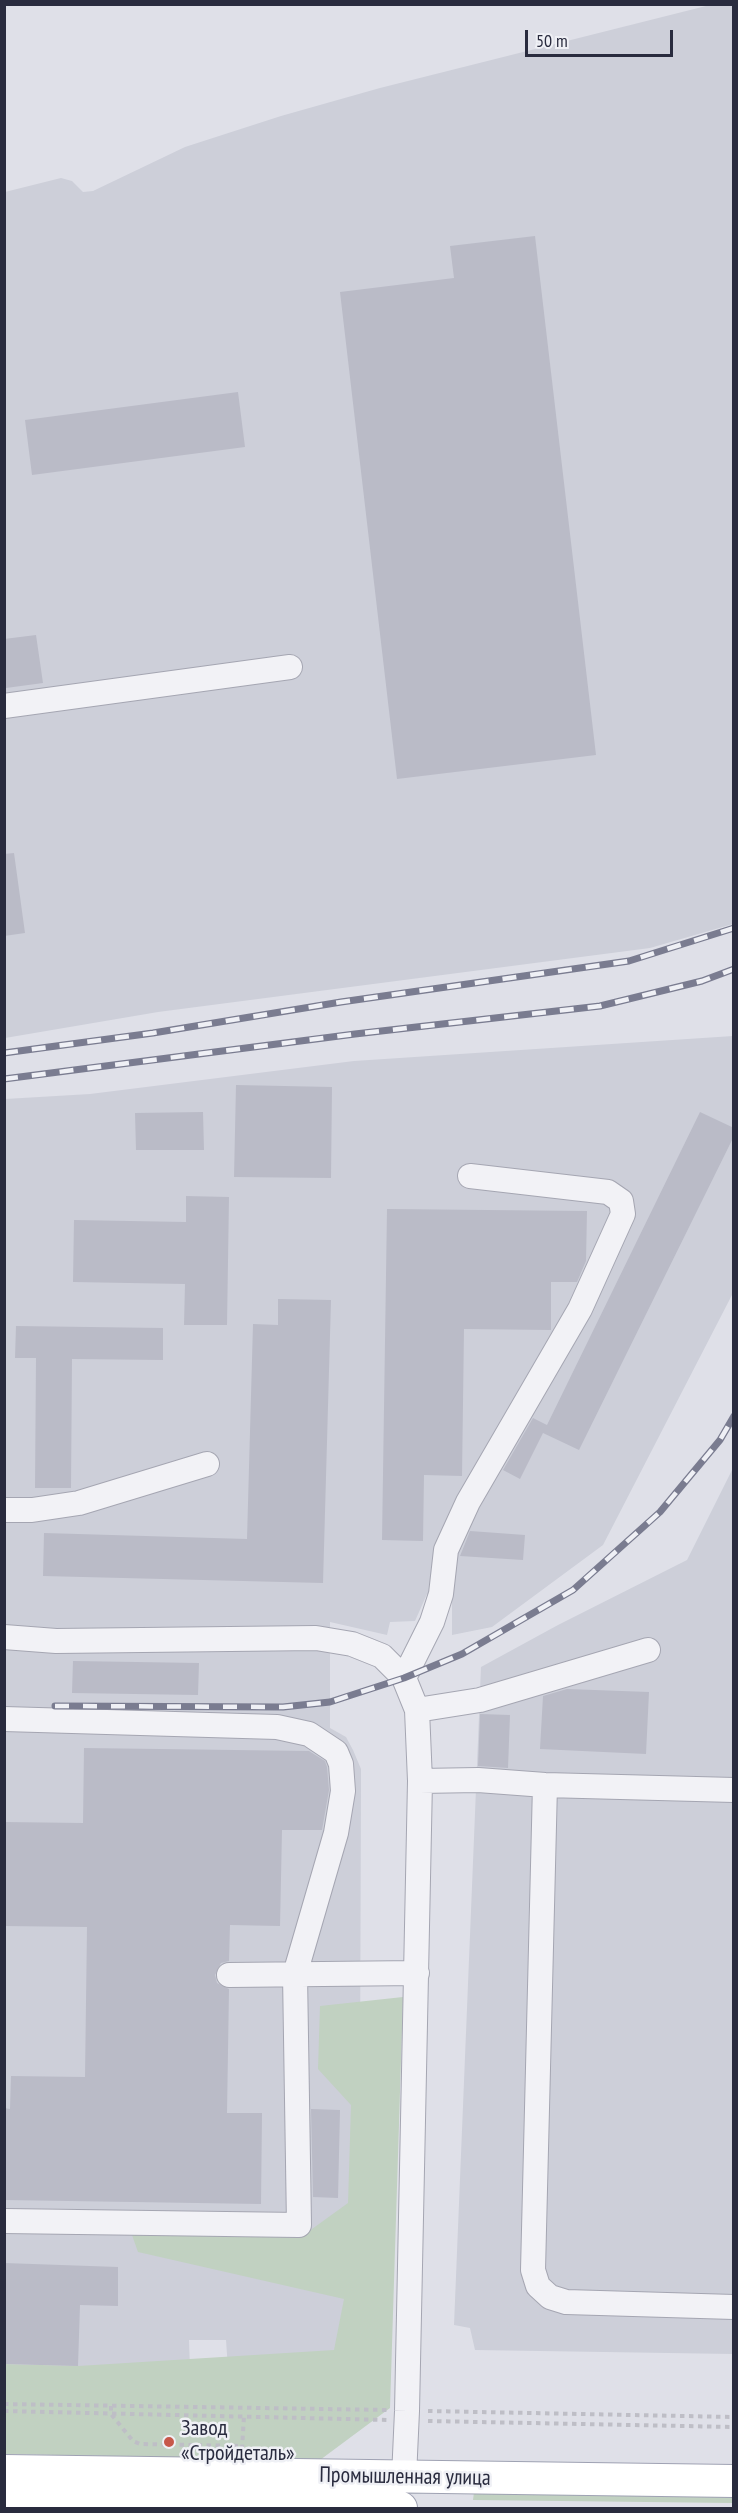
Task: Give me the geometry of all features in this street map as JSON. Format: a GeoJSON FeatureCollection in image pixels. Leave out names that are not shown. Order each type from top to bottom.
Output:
{"type":"FeatureCollection","features":[{"type":"Feature","properties":{"kind":"main road","name":"Промышленная улица"},"geometry":{"type":"LineString","coordinates":[[4,2471],[734,2481]]}},
{"type":"Feature","properties":{"kind":"main road"},"geometry":{"type":"LineString","coordinates":[[401,2508],[404,2477]]}},
{"type":"Feature","properties":{"kind":"main road","name":"Промышленная улица"},"geometry":{"type":"LineString","coordinates":[[4,2500],[401,2508]]}},
{"type":"Feature","properties":{"kind":"lane"},"geometry":{"type":"LineString","coordinates":[[4,706],[290,667]]}},
{"type":"Feature","properties":{"kind":"lane"},"geometry":{"type":"LineString","coordinates":[[404,1678],[432,1622],[441,1594],[446,1550],[468,1502],[580,1309],[622,1214],[621,1201],[608,1192],[470,1176]]}},
{"type":"Feature","properties":{"kind":"lane"},"geometry":{"type":"LineString","coordinates":[[4,1510],[32,1510],[79,1503],[207,1464]]}},
{"type":"Feature","properties":{"kind":"lane"},"geometry":{"type":"LineString","coordinates":[[4,1637],[56,1641],[316,1638],[352,1644],[382,1656],[404,1678],[417,1710],[420,1781],[404,2477]]}},
{"type":"Feature","properties":{"kind":"lane"},"geometry":{"type":"LineString","coordinates":[[417,1710],[480,1700],[648,1650]]}},
{"type":"Feature","properties":{"kind":"lane"},"geometry":{"type":"LineString","coordinates":[[4,1719],[277,1727],[309,1734],[336,1752],[342,1764],[343,1791],[336,1833],[295,1974],[299,2225],[4,2221]]}},
{"type":"Feature","properties":{"kind":"lane"},"geometry":{"type":"LineString","coordinates":[[420,1781],[478,1780],[545,1785],[734,1790]]}},
{"type":"Feature","properties":{"kind":"lane"},"geometry":{"type":"LineString","coordinates":[[545,1785],[533,2270],[538,2286],[550,2297],[566,2302],[734,2307]]}},
{"type":"Feature","properties":{"kind":"lane"},"geometry":{"type":"LineString","coordinates":[[229,1975],[417,1973]]}},
{"type":"Feature","properties":{"kind":"path"},"geometry":{"type":"LineString","coordinates":[[4,2404],[734,2427]]}},
{"type":"Feature","properties":{"kind":"path"},"geometry":{"type":"LineString","coordinates":[[111,2406],[111,2414],[133,2441],[140,2444],[242,2446],[244,2416]]}},
{"type":"Feature","properties":{"kind":"path"},"geometry":{"type":"LineString","coordinates":[[4,2411],[244,2416],[734,2416]]}},
{"type":"Feature","properties":{"kind":"shaded area"},"geometry":{"type":"Polygon","coordinates":[[[710,5],[733,5],[733,924],[650,948],[158,1012],[5,1038],[5,192],[61,178],[72,181],[83,192],[93,191],[185,147],[281,116],[380,88],[710,5]]]}},
{"type":"Feature","properties":{"kind":"shaded area"},"geometry":{"type":"Polygon","coordinates":[[[733,1036],[733,1293],[603,1545],[492,1627],[452,1635],[452,1594],[427,1594],[415,1621],[390,1622],[387,1635],[330,1622],[330,1728],[346,1737],[361,1769],[359,2368],[228,2369],[226,2340],[189,2340],[190,2370],[5,2364],[5,1099],[90,1094],[354,1061],[733,1036]]]}},
{"type":"Feature","properties":{"kind":"shaded area"},"geometry":{"type":"Polygon","coordinates":[[[733,1468],[733,2354],[475,2350],[470,2328],[454,2325],[481,1667],[687,1560],[733,1468]]]}},
{"type":"Feature","properties":{"kind":"green space"},"geometry":{"type":"Polygon","coordinates":[[[403,1997],[390,2408],[320,2460],[5,2454],[5,2364],[78,2366],[334,2350],[344,2299],[138,2252],[132,2235],[301,2237],[348,2203],[351,2105],[318,2069],[320,2006],[403,1997]]]}},
{"type":"Feature","properties":{"kind":"green space"},"geometry":{"type":"Polygon","coordinates":[[[474,2492],[734,2496],[733,2503],[473,2500],[474,2492]]]}},
{"type":"Feature","properties":{"kind":"building"},"geometry":{"type":"Polygon","coordinates":[[[535,236],[596,755],[397,779],[340,292],[454,278],[450,246],[535,236]]]}},
{"type":"Feature","properties":{"kind":"building"},"geometry":{"type":"Polygon","coordinates":[[[238,392],[245,447],[32,475],[25,420],[238,392]]]}},
{"type":"Feature","properties":{"kind":"building"},"geometry":{"type":"Polygon","coordinates":[[[36,635],[43,683],[6,688],[4,639],[36,635]]]}},
{"type":"Feature","properties":{"kind":"building"},"geometry":{"type":"Polygon","coordinates":[[[14,853],[25,933],[4,936],[4,854],[14,853]]]}},
{"type":"Feature","properties":{"kind":"building"},"geometry":{"type":"Polygon","coordinates":[[[236,1085],[332,1087],[331,1178],[234,1177],[236,1085]]]}},
{"type":"Feature","properties":{"kind":"building"},"geometry":{"type":"Polygon","coordinates":[[[203,1112],[204,1150],[136,1150],[135,1113],[203,1112]]]}},
{"type":"Feature","properties":{"kind":"building"},"geometry":{"type":"Polygon","coordinates":[[[700,1112],[734,1128],[734,1136],[579,1450],[543,1433],[520,1479],[503,1470],[533,1418],[547,1425],[700,1112]]]}},
{"type":"Feature","properties":{"kind":"building"},"geometry":{"type":"Polygon","coordinates":[[[186,1196],[229,1197],[227,1325],[184,1325],[185,1284],[73,1282],[74,1220],[186,1222],[186,1196]]]}},
{"type":"Feature","properties":{"kind":"building"},"geometry":{"type":"Polygon","coordinates":[[[387,1209],[587,1211],[586,1261],[577,1282],[551,1282],[551,1330],[464,1329],[462,1476],[424,1475],[423,1541],[382,1540],[387,1209]]]}},
{"type":"Feature","properties":{"kind":"building"},"geometry":{"type":"Polygon","coordinates":[[[278,1299],[331,1300],[323,1583],[43,1576],[44,1533],[247,1539],[253,1324],[278,1325],[278,1299]]]}},
{"type":"Feature","properties":{"kind":"building"},"geometry":{"type":"Polygon","coordinates":[[[16,1326],[163,1328],[163,1360],[72,1359],[71,1488],[35,1488],[36,1358],[15,1358],[16,1326]]]}},
{"type":"Feature","properties":{"kind":"building"},"geometry":{"type":"Polygon","coordinates":[[[470,1531],[525,1535],[523,1560],[460,1556],[470,1531]]]}},
{"type":"Feature","properties":{"kind":"building"},"geometry":{"type":"Polygon","coordinates":[[[73,1661],[199,1663],[198,1695],[72,1693],[73,1661]]]}},
{"type":"Feature","properties":{"kind":"building"},"geometry":{"type":"Polygon","coordinates":[[[567,1689],[649,1692],[646,1754],[540,1749],[543,1696],[567,1689]]]}},
{"type":"Feature","properties":{"kind":"building"},"geometry":{"type":"Polygon","coordinates":[[[480,1714],[510,1715],[508,1768],[478,1766],[480,1714]]]}},
{"type":"Feature","properties":{"kind":"building"},"geometry":{"type":"Polygon","coordinates":[[[84,1748],[309,1751],[325,1761],[329,1790],[322,1830],[282,1830],[280,1926],[230,1925],[229,1961],[221,1963],[215,1975],[217,1983],[229,1989],[227,2113],[262,2113],[261,2204],[4,2200],[4,2108],[10,2109],[11,2076],[85,2077],[87,1927],[4,1926],[4,1822],[83,1823],[84,1748]]]}},
{"type":"Feature","properties":{"kind":"building"},"geometry":{"type":"Polygon","coordinates":[[[311,2109],[340,2110],[338,2198],[313,2197],[311,2109]]]}},
{"type":"Feature","properties":{"kind":"building"},"geometry":{"type":"Polygon","coordinates":[[[4,2263],[118,2267],[118,2306],[80,2305],[78,2366],[4,2364],[4,2263]]]}},
{"type":"Feature","properties":{"kind":"railway"},"geometry":{"type":"LineString","coordinates":[[4,1053],[153,1033],[341,1002],[629,961],[734,928]]}},
{"type":"Feature","properties":{"kind":"railway"},"geometry":{"type":"LineString","coordinates":[[4,1079],[355,1034],[600,1006],[702,981],[734,969]]}},
{"type":"Feature","properties":{"kind":"railway"},"geometry":{"type":"LineString","coordinates":[[55,1706],[283,1707],[330,1702],[404,1678],[462,1654],[573,1590],[660,1512],[720,1440],[734,1416]]}},
{"type":"Feature","properties":{"kind":"place","name":"Завод «Стройдеталь»"},"geometry":{"type":"Point","coordinates":[169,2442]}}]}
